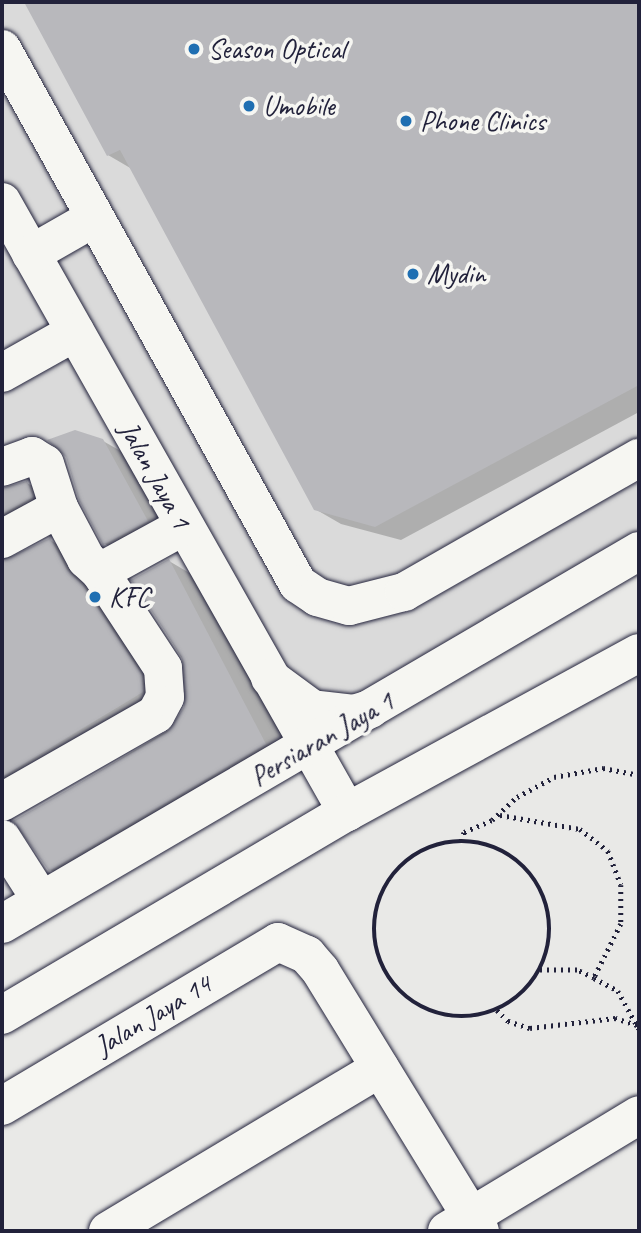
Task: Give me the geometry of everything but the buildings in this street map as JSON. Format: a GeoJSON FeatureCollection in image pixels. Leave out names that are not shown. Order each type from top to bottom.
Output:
{"type":"FeatureCollection","features":[{"type":"Feature","properties":{"kind":"street"},"geometry":{"type":"LineString","coordinates":[[2,49],[298,584],[317,597],[349,606],[404,592],[639,458]]}},
{"type":"Feature","properties":{"kind":"street","name":"Jalan Jaya 1"},"geometry":{"type":"LineString","coordinates":[[2,202],[347,812]]}},
{"type":"Feature","properties":{"kind":"street"},"geometry":{"type":"LineString","coordinates":[[31,254],[94,218]]}},
{"type":"Feature","properties":{"kind":"street"},"geometry":{"type":"LineString","coordinates":[[2,373],[75,332]]}},
{"type":"Feature","properties":{"kind":"street"},"geometry":{"type":"LineString","coordinates":[[2,467],[32,456],[46,464],[60,508],[86,559],[100,572],[163,668],[165,697],[156,714],[2,802]]}},
{"type":"Feature","properties":{"kind":"street"},"geometry":{"type":"LineString","coordinates":[[2,539],[60,508]]}},
{"type":"Feature","properties":{"kind":"street"},"geometry":{"type":"LineString","coordinates":[[100,572],[184,526]]}},
{"type":"Feature","properties":{"kind":"street","name":"Persiaran Jaya 1"},"geometry":{"type":"LineString","coordinates":[[2,924],[310,747],[639,551]]}},
{"type":"Feature","properties":{"kind":"street"},"geometry":{"type":"LineString","coordinates":[[2,1015],[347,812],[634,660]]}},
{"type":"Feature","properties":{"kind":"street"},"geometry":{"type":"LineString","coordinates":[[270,678],[312,709],[331,714],[354,715],[385,703]]}},
{"type":"Feature","properties":{"kind":"street"},"geometry":{"type":"LineString","coordinates":[[2,839],[41,900]]}},
{"type":"Feature","properties":{"kind":"street","name":"Jalan Jaya 14"},"geometry":{"type":"LineString","coordinates":[[2,1106],[278,942],[307,955],[380,1068]]}},
{"type":"Feature","properties":{"kind":"street"},"geometry":{"type":"LineString","coordinates":[[108,1231],[380,1068],[466,1227],[639,1115]]}},
{"type":"Feature","properties":{"kind":"path"},"geometry":{"type":"LineString","coordinates":[[461,841],[464,832],[500,816],[534,786],[569,772],[603,768],[639,775]]}},
{"type":"Feature","properties":{"kind":"path"},"geometry":{"type":"LineString","coordinates":[[500,816],[580,829],[608,850],[621,885],[624,912],[608,956],[593,978]]}},
{"type":"Feature","properties":{"kind":"path"},"geometry":{"type":"LineString","coordinates":[[461,841],[489,845],[514,858],[534,878],[547,904],[551,932],[540,970],[531,985],[497,1010],[456,1018],[428,1011],[404,996],[385,974],[375,945],[374,915],[384,886],[404,862],[430,846],[461,841]]}},
{"type":"Feature","properties":{"kind":"path"},"geometry":{"type":"LineString","coordinates":[[540,970],[576,970],[618,991],[639,1028]]}},
{"type":"Feature","properties":{"kind":"path"},"geometry":{"type":"LineString","coordinates":[[497,1010],[508,1021],[530,1028],[615,1018],[639,1028]]}},
{"type":"Feature","properties":{"kind":"shaded area"},"geometry":{"type":"Polygon","coordinates":[[[2,2],[639,2],[639,542],[2,920],[2,2]]]}},
{"type":"Feature","properties":{"kind":"place","name":"Season Optical"},"geometry":{"type":"Point","coordinates":[194,49]}},
{"type":"Feature","properties":{"kind":"place","name":"Umobile"},"geometry":{"type":"Point","coordinates":[249,106]}},
{"type":"Feature","properties":{"kind":"place","name":"Phone Clinics"},"geometry":{"type":"Point","coordinates":[406,121]}},
{"type":"Feature","properties":{"kind":"place","name":"Mydin"},"geometry":{"type":"Point","coordinates":[413,274]}},
{"type":"Feature","properties":{"kind":"place","name":"KFC"},"geometry":{"type":"Point","coordinates":[95,597]}}]}
